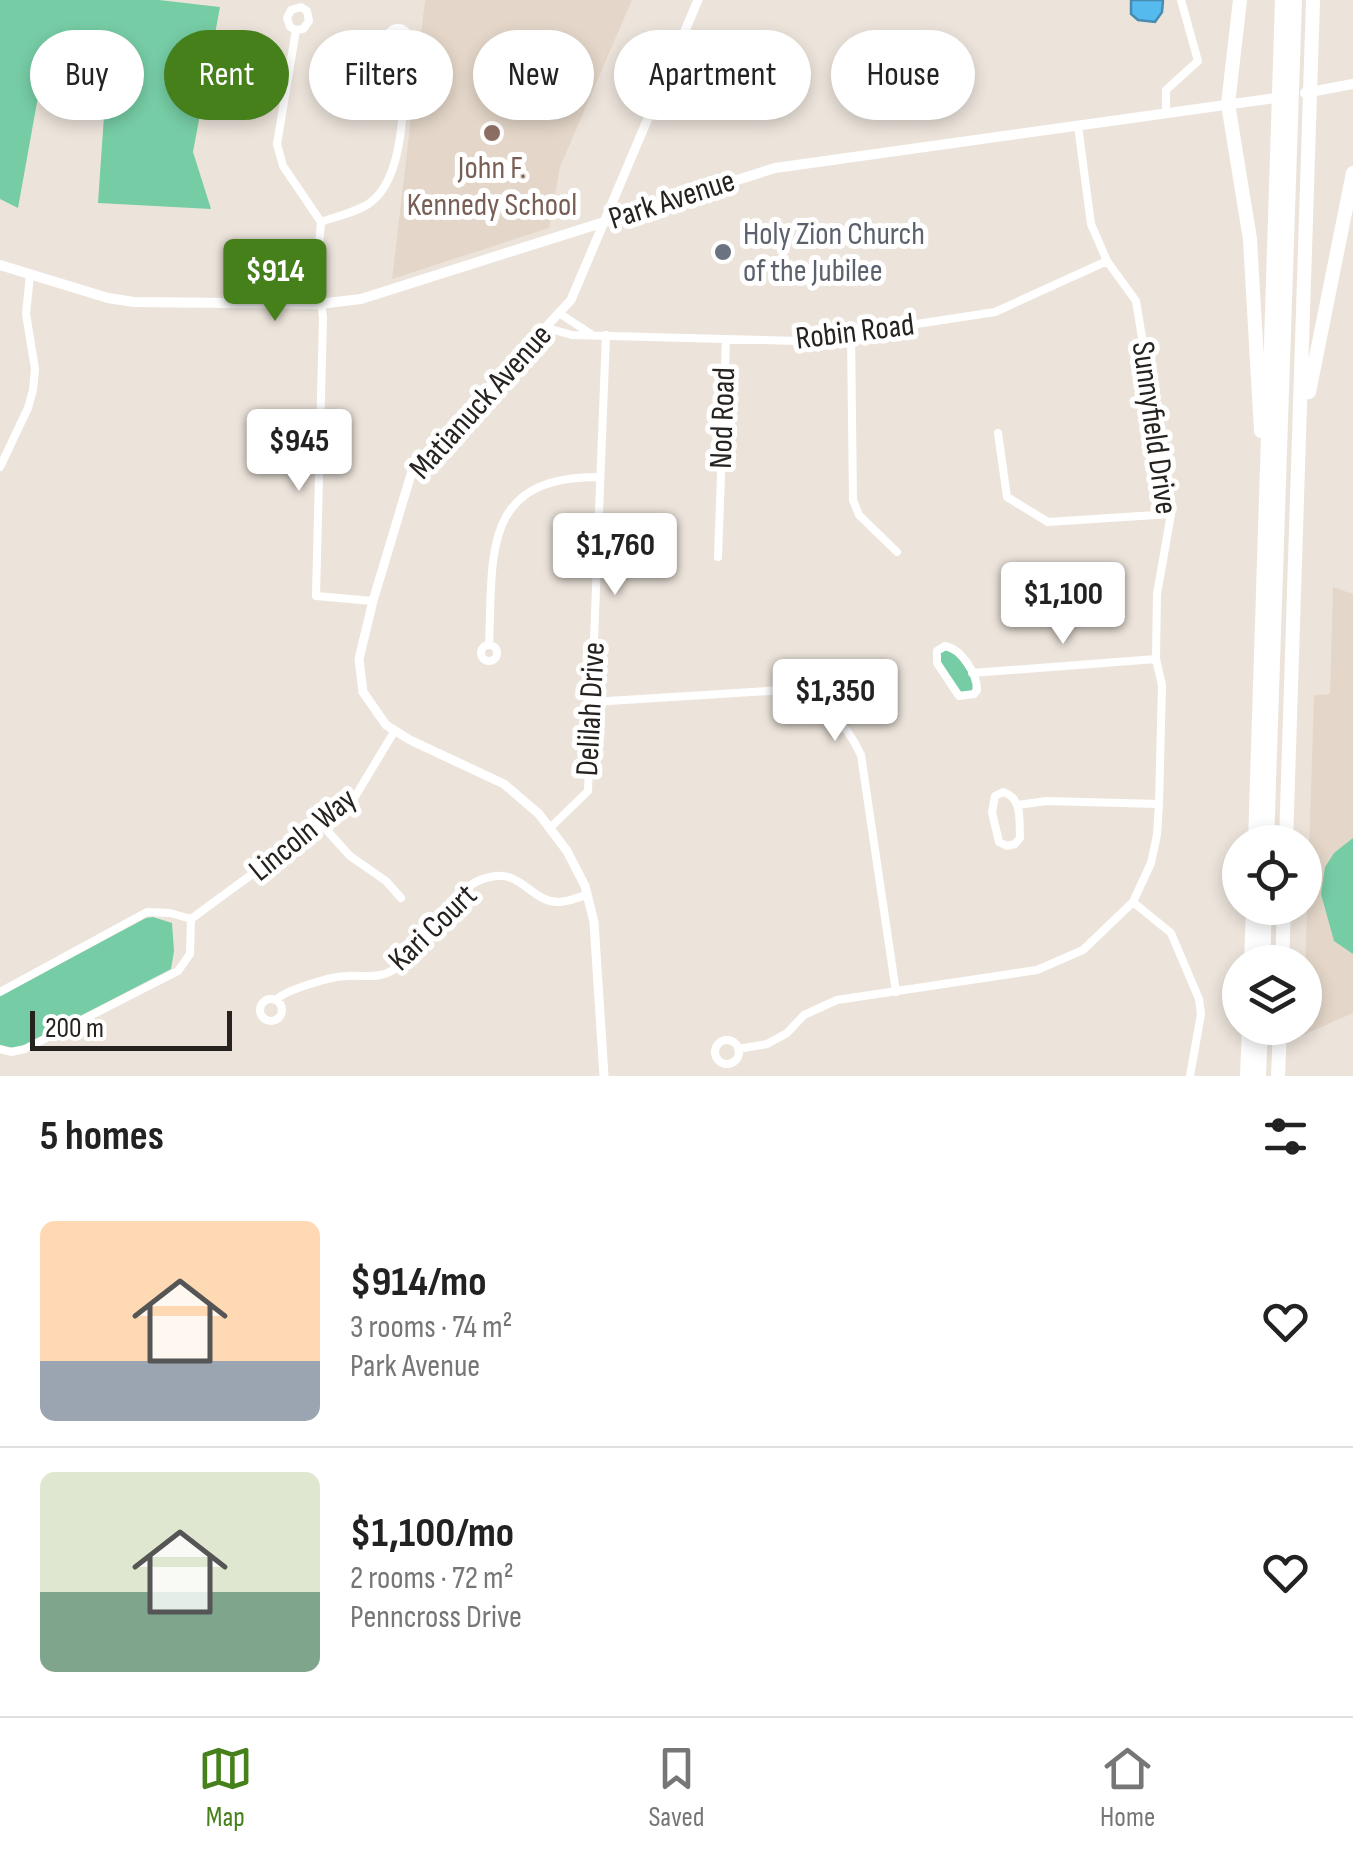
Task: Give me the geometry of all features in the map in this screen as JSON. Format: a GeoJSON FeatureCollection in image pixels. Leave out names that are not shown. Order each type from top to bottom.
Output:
{"type":"FeatureCollection","features":[{"type":"Feature","properties":{"kind":"highway"},"geometry":{"type":"LineString","coordinates":[[1240,0],[1228,104],[1250,239],[1260,426],[1268,450]]}},
{"type":"Feature","properties":{"kind":"highway"},"geometry":{"type":"LineString","coordinates":[[1282,0],[1295,75],[1299,451],[1287,825]]}},
{"type":"Feature","properties":{"kind":"highway"},"geometry":{"type":"LineString","coordinates":[[1271,825],[1298,0]]}},
{"type":"Feature","properties":{"kind":"highway"},"geometry":{"type":"LineString","coordinates":[[1295,75],[1313,0]]}},
{"type":"Feature","properties":{"kind":"highway"},"geometry":{"type":"LineString","coordinates":[[1256,825],[1268,450],[1294,114]]}},
{"type":"Feature","properties":{"kind":"highway"},"geometry":{"type":"LineString","coordinates":[[1299,451],[1307,427],[1319,333],[1353,174]]}},
{"type":"Feature","properties":{"kind":"highway"},"geometry":{"type":"LineString","coordinates":[[1248,1076],[1249,1045]]}},
{"type":"Feature","properties":{"kind":"highway"},"geometry":{"type":"LineString","coordinates":[[1263,1076],[1264,1045]]}},
{"type":"Feature","properties":{"kind":"highway"},"geometry":{"type":"LineString","coordinates":[[1278,1076],[1279,1045]]}},
{"type":"Feature","properties":{"kind":"main road","name":"Park Avenue"},"geometry":{"type":"LineString","coordinates":[[0,265],[108,298],[134,302],[320,304],[362,299],[775,168],[1353,84]]}},
{"type":"Feature","properties":{"kind":"street","name":"Matianuck Avenue"},"geometry":{"type":"LineString","coordinates":[[604,1076],[596,940],[587,894],[576,866],[551,827],[495,779],[394,732],[372,710],[360,678],[360,653],[412,471],[571,300],[698,0]]}},
{"type":"Feature","properties":{"kind":"street"},"geometry":{"type":"LineString","coordinates":[[1166,113],[1166,90],[1198,61],[1181,0]]}},
{"type":"Feature","properties":{"kind":"street"},"geometry":{"type":"LineString","coordinates":[[296,30],[277,144],[284,166],[320,222],[317,268],[324,318],[316,596],[373,601]]}},
{"type":"Feature","properties":{"kind":"street"},"geometry":{"type":"LineString","coordinates":[[320,222],[366,206],[386,186],[395,168],[401,120]]}},
{"type":"Feature","properties":{"kind":"street","name":"Sunnyfield Drive"},"geometry":{"type":"LineString","coordinates":[[738,1049],[767,1044],[820,1006],[1036,970],[1061,962],[1101,936],[1133,902],[1151,863],[1159,804],[1162,684],[1156,659],[1156,594],[1171,514],[1136,300],[1107,261],[1090,224],[1078,126]]}},
{"type":"Feature","properties":{"kind":"street","name":"Robin Road"},"geometry":{"type":"LineString","coordinates":[[547,328],[572,335],[797,342],[995,312],[1107,261]]}},
{"type":"Feature","properties":{"kind":"street"},"geometry":{"type":"LineString","coordinates":[[0,467],[33,390],[35,369],[26,314],[30,274]]}},
{"type":"Feature","properties":{"kind":"street","name":"Robin Road"},"geometry":{"type":"LineString","coordinates":[[560,314],[591,334]]}},
{"type":"Feature","properties":{"kind":"street"},"geometry":{"type":"LineString","coordinates":[[851,334],[853,500],[859,515],[897,552]]}},
{"type":"Feature","properties":{"kind":"street","name":"Delilah Drive"},"geometry":{"type":"LineString","coordinates":[[551,827],[588,791],[606,336]]}},
{"type":"Feature","properties":{"kind":"street","name":"Nod Road"},"geometry":{"type":"LineString","coordinates":[[718,557],[726,339]]}},
{"type":"Feature","properties":{"kind":"street"},"geometry":{"type":"LineString","coordinates":[[998,433],[1007,497],[1048,522],[1171,514]]}},
{"type":"Feature","properties":{"kind":"street"},"geometry":{"type":"LineString","coordinates":[[489,645],[494,541],[504,518],[517,502],[551,480],[600,476]]}},
{"type":"Feature","properties":{"kind":"street"},"geometry":{"type":"LineString","coordinates":[[952,646],[972,672],[977,690],[969,696],[959,696],[936,664],[936,651],[952,646]]}},
{"type":"Feature","properties":{"kind":"street"},"geometry":{"type":"LineString","coordinates":[[972,672],[1156,659]]}},
{"type":"Feature","properties":{"kind":"street"},"geometry":{"type":"LineString","coordinates":[[592,702],[784,690],[808,696],[835,715],[853,737],[861,755],[896,992]]}},
{"type":"Feature","properties":{"kind":"street","name":"Lincoln Way"},"geometry":{"type":"LineString","coordinates":[[191,919],[322,825],[359,793],[394,732]]}},
{"type":"Feature","properties":{"kind":"street"},"geometry":{"type":"LineString","coordinates":[[1008,793],[1018,805],[1020,838],[1015,844],[1002,845],[996,837],[992,801],[999,794],[1008,793]]}},
{"type":"Feature","properties":{"kind":"street"},"geometry":{"type":"LineString","coordinates":[[1018,805],[1046,801],[1159,804]]}},
{"type":"Feature","properties":{"kind":"street"},"geometry":{"type":"LineString","coordinates":[[322,825],[344,852],[386,881],[401,898]]}},
{"type":"Feature","properties":{"kind":"street","name":"Kari Court"},"geometry":{"type":"LineString","coordinates":[[276,1000],[287,992],[335,978],[375,978],[392,971],[414,954],[459,894],[490,877],[512,878],[551,902],[587,894]]}},
{"type":"Feature","properties":{"kind":"street"},"geometry":{"type":"LineString","coordinates":[[1133,902],[1171,933],[1199,1000],[1201,1014],[1190,1076]]}},
{"type":"Feature","properties":{"kind":"street"},"geometry":{"type":"LineString","coordinates":[[0,992],[147,912],[191,919],[190,950],[178,970],[25,1050],[0,1049]]}},
{"type":"Feature","properties":{"kind":"shaded area","name":"John F. Kennedy School"},"geometry":{"type":"Polygon","coordinates":[[[425,0],[632,0],[619,30],[614,30],[614,42],[594,88],[594,30],[473,30],[473,120],[580,120],[560,167],[549,228],[392,279],[411,120],[453,120],[453,30],[421,30],[425,0]]]}},
{"type":"Feature","properties":{"kind":"shaded area"},"geometry":{"type":"Polygon","coordinates":[[[1333,587],[1353,594],[1353,1013],[1322,1027],[1322,945],[1306,945],[1307,925],[1322,925],[1322,825],[1310,825],[1314,695],[1330,694],[1333,587]]]}},
{"type":"Feature","properties":{"kind":"green space"},"geometry":{"type":"Polygon","coordinates":[[[0,0],[159,0],[220,7],[216,30],[164,30],[164,120],[199,120],[193,152],[211,209],[98,203],[104,120],[144,120],[144,30],[30,30],[30,120],[34,120],[18,208],[0,199],[0,0]]]}},
{"type":"Feature","properties":{"kind":"green space"},"geometry":{"type":"Polygon","coordinates":[[[943,649],[956,654],[974,680],[972,691],[963,693],[947,676],[939,654],[943,649]]]}},
{"type":"Feature","properties":{"kind":"green space"},"geometry":{"type":"Polygon","coordinates":[[[1353,838],[1353,954],[1334,941],[1322,898],[1325,867],[1334,853],[1353,838]]]}},
{"type":"Feature","properties":{"kind":"green space"},"geometry":{"type":"Polygon","coordinates":[[[153,917],[172,923],[171,969],[22,1046],[0,1045],[0,996],[153,917]]]}},
{"type":"Feature","properties":{"kind":"water"},"geometry":{"type":"Polygon","coordinates":[[[1131,0],[1163,0],[1162,12],[1155,22],[1138,20],[1131,14],[1131,0]]]}},
{"type":"Feature","properties":{"kind":"place","name":"John F. Kennedy School"},"geometry":{"type":"Point","coordinates":[492,133]}},
{"type":"Feature","properties":{"kind":"place","name":"Holy Zion Church of the Jubilee"},"geometry":{"type":"Point","coordinates":[723,252]}}]}
